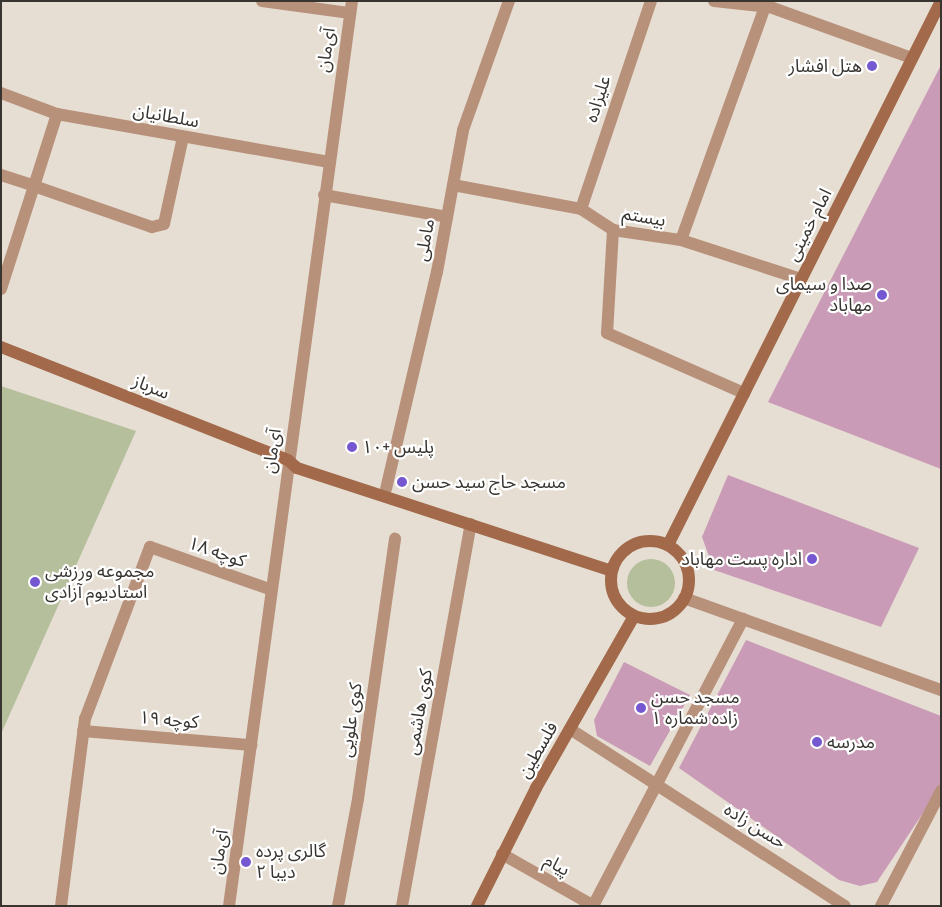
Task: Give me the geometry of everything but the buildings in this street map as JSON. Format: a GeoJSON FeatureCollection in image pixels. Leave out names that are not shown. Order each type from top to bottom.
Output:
{"type":"FeatureCollection","features":[{"type":"Feature","properties":{"kind":"main road","name":"امام خمینی"},"geometry":{"type":"LineString","coordinates":[[668,545],[941,1]]}},
{"type":"Feature","properties":{"kind":"main road","name":"سرباز"},"geometry":{"type":"LineString","coordinates":[[1,347],[288,460]]}},
{"type":"Feature","properties":{"kind":"main road"},"geometry":{"type":"LineString","coordinates":[[288,460],[300,460],[613,568]]}},
{"type":"Feature","properties":{"kind":"main road"},"geometry":{"type":"LineString","coordinates":[[288,460],[297,468],[613,568]]}},
{"type":"Feature","properties":{"kind":"main road"},"geometry":{"type":"LineString","coordinates":[[643,542],[668,545],[678,553],[689,575],[684,598],[668,614],[651,618],[634,616],[616,600],[612,588],[613,568],[621,554],[643,542]]}},
{"type":"Feature","properties":{"kind":"main road","name":"فلسطین"},"geometry":{"type":"LineString","coordinates":[[477,906],[502,854],[634,616]]}},
{"type":"Feature","properties":{"kind":"street"},"geometry":{"type":"LineString","coordinates":[[262,1],[351,7]]}},
{"type":"Feature","properties":{"kind":"street","name":"ماملی"},"geometry":{"type":"LineString","coordinates":[[386,489],[447,217],[463,130],[509,1]]}},
{"type":"Feature","properties":{"kind":"street","name":"علیزاده"},"geometry":{"type":"LineString","coordinates":[[581,209],[651,1]]}},
{"type":"Feature","properties":{"kind":"street"},"geometry":{"type":"LineString","coordinates":[[714,1],[765,4],[912,58]]}},
{"type":"Feature","properties":{"kind":"street"},"geometry":{"type":"LineString","coordinates":[[681,240],[765,4]]}},
{"type":"Feature","properties":{"kind":"street","name":"آی‌مان"},"geometry":{"type":"LineString","coordinates":[[229,906],[328,162],[351,7]]}},
{"type":"Feature","properties":{"kind":"street","name":"سلطانیان"},"geometry":{"type":"LineString","coordinates":[[1,93],[57,114],[328,162]]}},
{"type":"Feature","properties":{"kind":"street"},"geometry":{"type":"LineString","coordinates":[[1,289],[57,114]]}},
{"type":"Feature","properties":{"kind":"street"},"geometry":{"type":"LineString","coordinates":[[1,175],[158,228],[164,224],[183,137]]}},
{"type":"Feature","properties":{"kind":"street","name":"بیستم"},"geometry":{"type":"LineString","coordinates":[[453,185],[581,209],[613,230],[681,240],[801,279]]}},
{"type":"Feature","properties":{"kind":"street"},"geometry":{"type":"LineString","coordinates":[[324,196],[447,217]]}},
{"type":"Feature","properties":{"kind":"street"},"geometry":{"type":"LineString","coordinates":[[613,230],[607,333],[611,338],[744,393]]}},
{"type":"Feature","properties":{"kind":"street","name":"کوی هاشمی"},"geometry":{"type":"LineString","coordinates":[[402,906],[471,524]]}},
{"type":"Feature","properties":{"kind":"street","name":"کوی علویی"},"geometry":{"type":"LineString","coordinates":[[338,906],[358,799],[395,539]]}},
{"type":"Feature","properties":{"kind":"street","name":"کوچه ۱۸"},"geometry":{"type":"LineString","coordinates":[[83,731],[85,719],[150,547],[272,590]]}},
{"type":"Feature","properties":{"kind":"street"},"geometry":{"type":"LineString","coordinates":[[684,598],[941,690]]}},
{"type":"Feature","properties":{"kind":"street"},"geometry":{"type":"LineString","coordinates":[[593,906],[658,785],[742,619]]}},
{"type":"Feature","properties":{"kind":"street","name":"حسن زاده"},"geometry":{"type":"LineString","coordinates":[[570,730],[658,785],[829,901],[845,906]]}},
{"type":"Feature","properties":{"kind":"street"},"geometry":{"type":"LineString","coordinates":[[61,906],[83,731]]}},
{"type":"Feature","properties":{"kind":"street","name":"کوچه ۱۹"},"geometry":{"type":"LineString","coordinates":[[83,731],[251,745]]}},
{"type":"Feature","properties":{"kind":"street"},"geometry":{"type":"LineString","coordinates":[[881,906],[941,791]]}},
{"type":"Feature","properties":{"kind":"street","name":"پیام"},"geometry":{"type":"LineString","coordinates":[[502,854],[593,906]]}},
{"type":"Feature","properties":{"kind":"green space","name":"مجموعه ورزشی استادیوم آزادی"},"geometry":{"type":"Polygon","coordinates":[[[1,386],[136,431],[1,734],[1,386]]]}},
{"type":"Feature","properties":{"kind":"green space"},"geometry":{"type":"Polygon","coordinates":[[[646,559],[656,559],[665,563],[671,569],[675,583],[671,597],[665,603],[656,607],[646,607],[637,603],[631,597],[627,588],[627,578],[631,569],[637,563],[646,559]]]}},
{"type":"Feature","properties":{"kind":"place","name":"هتل افشار"},"geometry":{"type":"Point","coordinates":[872,66]}},
{"type":"Feature","properties":{"kind":"place","name":"صدا و سیمای مهاباد"},"geometry":{"type":"Point","coordinates":[882,295]}},
{"type":"Feature","properties":{"kind":"place","name":"پلیس +۱۰"},"geometry":{"type":"Point","coordinates":[352,447]}},
{"type":"Feature","properties":{"kind":"place","name":"مسجد حاج سید حسن"},"geometry":{"type":"Point","coordinates":[402,482]}},
{"type":"Feature","properties":{"kind":"place","name":"اداره پست مهاباد"},"geometry":{"type":"Point","coordinates":[812,559]}},
{"type":"Feature","properties":{"kind":"place","name":"مجموعه ورزشی استادیوم آزادی"},"geometry":{"type":"Point","coordinates":[35,582]}},
{"type":"Feature","properties":{"kind":"place","name":"مسجد حسن زاده شماره ۱"},"geometry":{"type":"Point","coordinates":[641,708]}},
{"type":"Feature","properties":{"kind":"place","name":"مدرسه"},"geometry":{"type":"Point","coordinates":[817,742]}},
{"type":"Feature","properties":{"kind":"place","name":"گالری پرده دیبا ۲"},"geometry":{"type":"Point","coordinates":[246,862]}}]}
